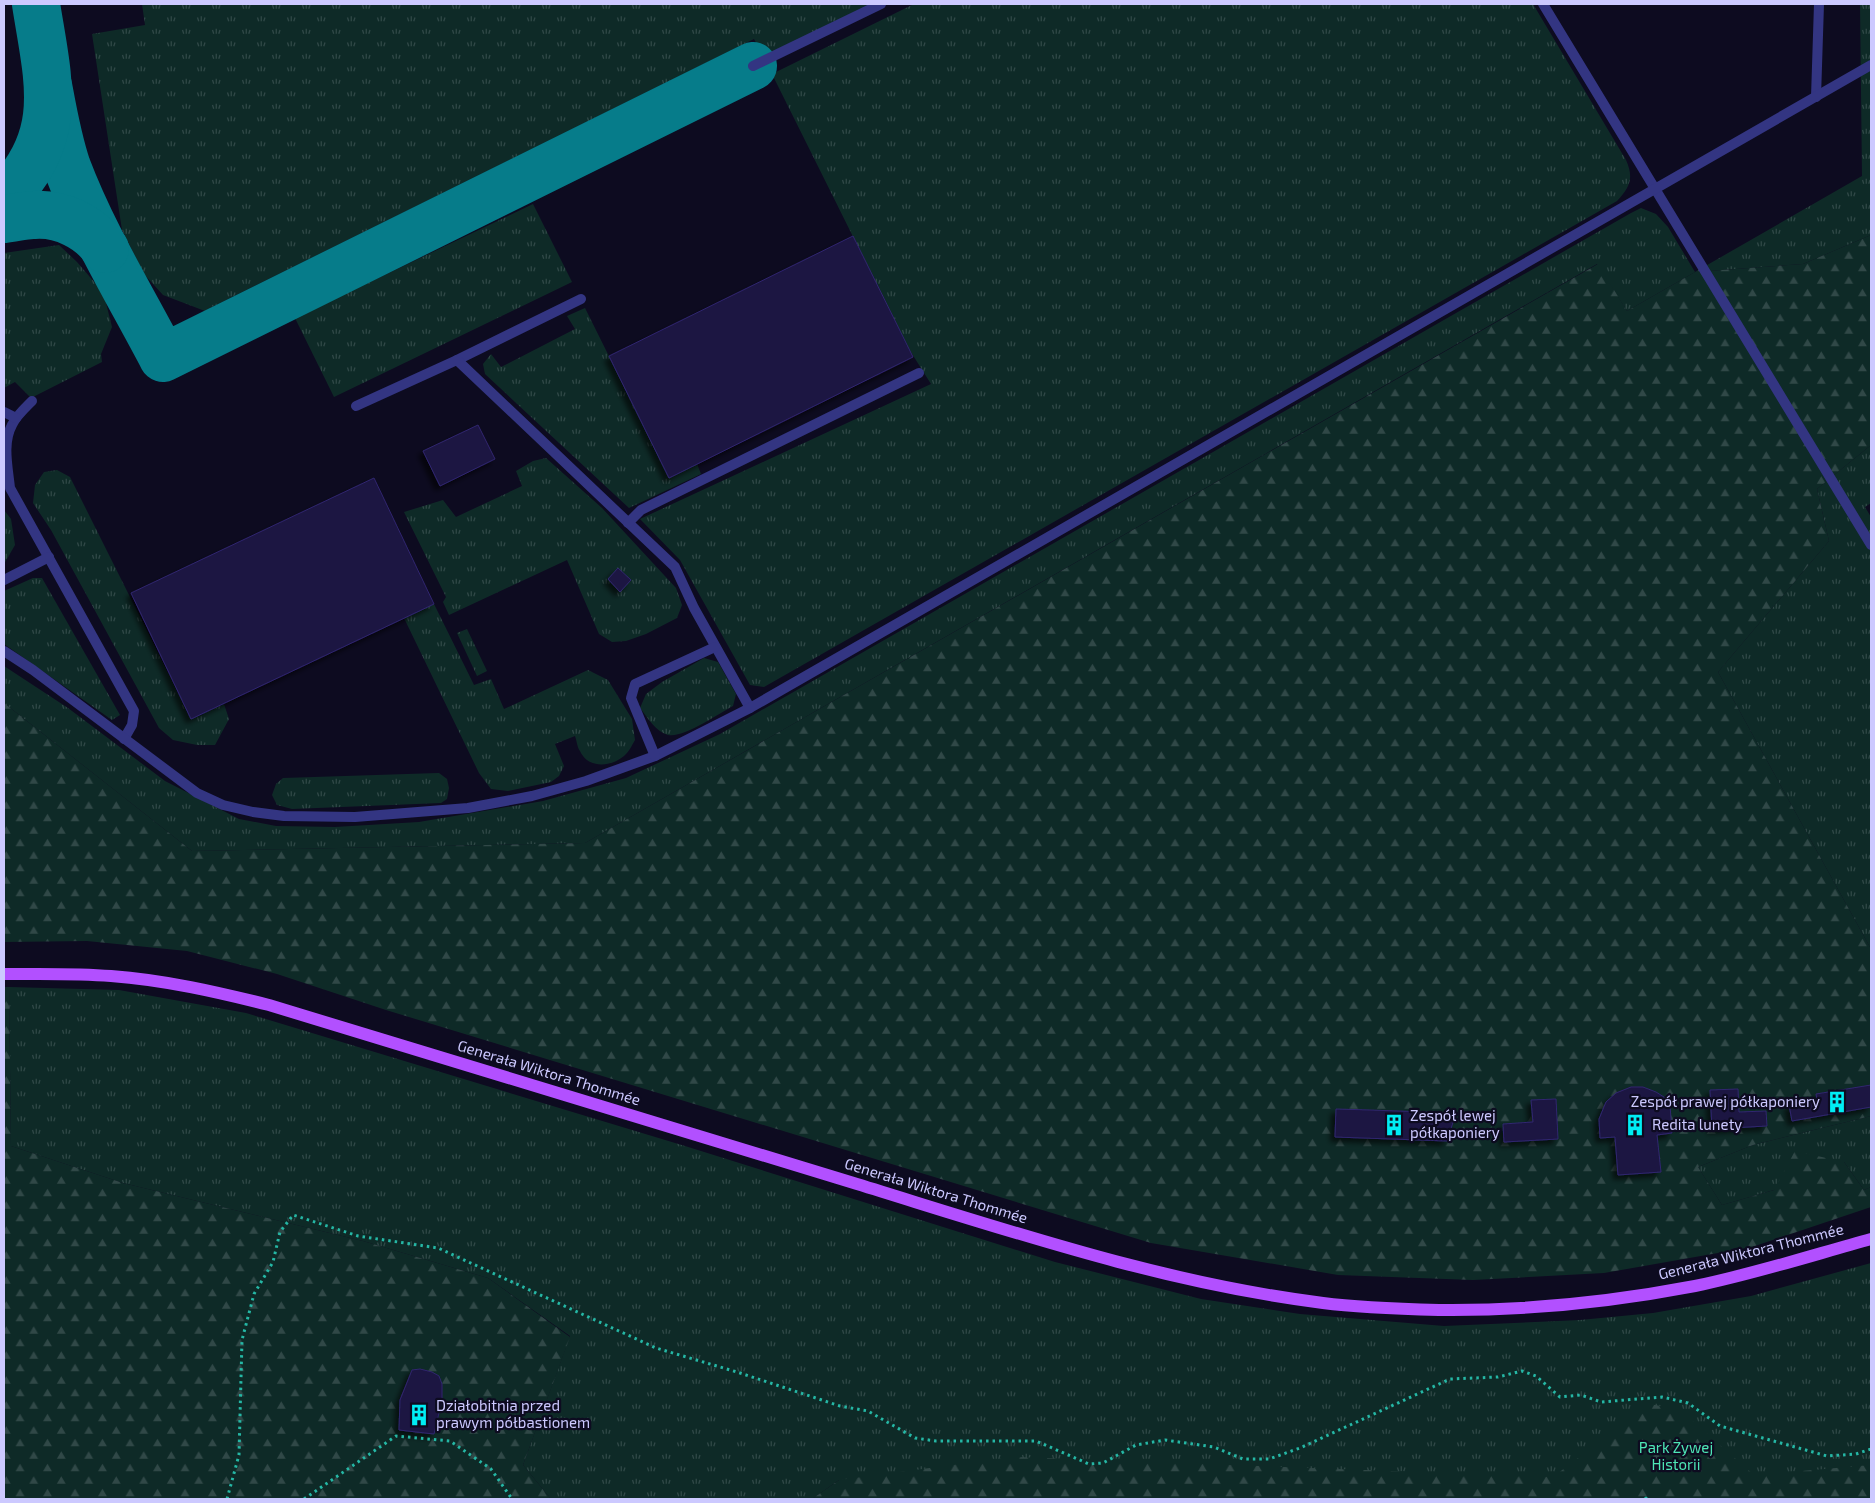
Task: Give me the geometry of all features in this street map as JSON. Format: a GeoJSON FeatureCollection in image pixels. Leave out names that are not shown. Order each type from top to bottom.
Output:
{"type":"FeatureCollection","features":[{"type":"Feature","properties":{"kind":"main road","name":"Generała Wiktora Thommée"},"geometry":{"type":"LineString","coordinates":[[4,974],[111,976],[173,984],[252,1000],[992,1226],[1141,1268],[1239,1290],[1292,1299],[1365,1307],[1441,1310],[1574,1304],[1630,1297],[1698,1285],[1783,1264],[1871,1239]]}},
{"type":"Feature","properties":{"kind":"lane"},"geometry":{"type":"LineString","coordinates":[[753,66],[881,4]]}},
{"type":"Feature","properties":{"kind":"lane"},"geometry":{"type":"LineString","coordinates":[[1543,4],[1871,545]]}},
{"type":"Feature","properties":{"kind":"lane"},"geometry":{"type":"LineString","coordinates":[[1816,97],[1819,4]]}},
{"type":"Feature","properties":{"kind":"lane"},"geometry":{"type":"LineString","coordinates":[[4,650],[197,793],[223,804],[253,812],[284,816],[355,817],[468,808],[532,796],[586,781],[655,756],[750,708],[1871,65]]}},
{"type":"Feature","properties":{"kind":"lane"},"geometry":{"type":"LineString","coordinates":[[356,406],[457,360],[581,299]]}},
{"type":"Feature","properties":{"kind":"lane"},"geometry":{"type":"LineString","coordinates":[[457,360],[675,567],[694,608],[750,708]]}},
{"type":"Feature","properties":{"kind":"lane"},"geometry":{"type":"LineString","coordinates":[[628,523],[641,510],[918,373]]}},
{"type":"Feature","properties":{"kind":"lane"},"geometry":{"type":"LineString","coordinates":[[32,401],[10,427],[6,453],[10,488],[134,711],[132,725],[124,738]]}},
{"type":"Feature","properties":{"kind":"lane"},"geometry":{"type":"LineString","coordinates":[[4,412],[16,418]]}},
{"type":"Feature","properties":{"kind":"lane"},"geometry":{"type":"LineString","coordinates":[[4,580],[49,557]]}},
{"type":"Feature","properties":{"kind":"lane"},"geometry":{"type":"LineString","coordinates":[[655,756],[631,698],[635,684],[715,647]]}},
{"type":"Feature","properties":{"kind":"path"},"geometry":{"type":"LineString","coordinates":[[227,1499],[239,1455],[242,1340],[254,1294],[273,1262],[280,1232],[293,1216],[358,1236],[438,1248],[656,1348],[840,1406],[868,1412],[915,1438],[936,1441],[1036,1441],[1089,1464],[1103,1463],[1136,1445],[1165,1440],[1214,1447],[1243,1459],[1269,1459],[1300,1448],[1450,1379],[1498,1377],[1522,1371],[1536,1376],[1560,1397],[1581,1395],[1601,1402],[1662,1397],[1688,1402],[1720,1426],[1827,1456],[1856,1454],[1871,1449]]}},
{"type":"Feature","properties":{"kind":"path"},"geometry":{"type":"LineString","coordinates":[[304,1499],[396,1436],[450,1442],[491,1469],[512,1499]]}},
{"type":"Feature","properties":{"kind":"green space"},"geometry":{"type":"Polygon","coordinates":[[[142,4],[874,4],[764,57],[754,39],[210,308],[213,314],[208,317],[205,311],[163,295],[144,274],[122,230],[92,34],[145,25],[142,4]]]}},
{"type":"Feature","properties":{"kind":"green space"},"geometry":{"type":"Polygon","coordinates":[[[914,4],[1533,4],[1626,160],[1630,172],[1628,187],[1617,201],[764,687],[750,685],[680,560],[640,519],[931,384],[909,349],[772,74],[914,4]]]}},
{"type":"Feature","properties":{"kind":"green space"},"geometry":{"type":"Polygon","coordinates":[[[1860,4],[1871,4],[1871,235],[1803,264],[1695,272],[1862,176],[1860,4]]]}},
{"type":"Feature","properties":{"kind":"green space"},"geometry":{"type":"Polygon","coordinates":[[[533,204],[572,282],[334,397],[295,318],[533,204]]]}},
{"type":"Feature","properties":{"kind":"green space"},"geometry":{"type":"Polygon","coordinates":[[[1641,208],[1656,214],[1668,227],[1695,272],[1627,311],[1597,264],[585,843],[192,851],[4,703],[4,666],[68,708],[165,781],[239,819],[276,826],[335,827],[419,822],[543,801],[626,778],[720,734],[1641,208]]]}},
{"type":"Feature","properties":{"kind":"green space"},"geometry":{"type":"Polygon","coordinates":[[[1871,235],[1871,445],[1817,489],[1829,541],[1718,672],[1871,949],[1871,1116],[1753,1145],[1698,1167],[1722,1205],[1774,1190],[1795,1151],[1844,1162],[1864,1190],[1871,1187],[1871,1207],[1752,1247],[1604,1273],[1473,1280],[1338,1275],[1151,1243],[386,1010],[277,974],[187,951],[87,941],[4,942],[4,703],[192,851],[585,843],[1598,264],[1627,311],[1695,272],[1803,264],[1871,235]]]}},
{"type":"Feature","properties":{"kind":"green space"},"geometry":{"type":"Polygon","coordinates":[[[59,245],[77,262],[102,291],[112,327],[101,354],[102,362],[31,398],[15,382],[4,388],[4,253],[59,245]]]}},
{"type":"Feature","properties":{"kind":"green space"},"geometry":{"type":"Polygon","coordinates":[[[585,308],[669,477],[697,464],[701,474],[629,508],[485,374],[483,364],[491,354],[501,367],[575,329],[567,316],[585,308]]]}},
{"type":"Feature","properties":{"kind":"green space"},"geometry":{"type":"Polygon","coordinates":[[[1871,445],[1871,503],[1865,507],[1871,517],[1871,949],[1718,672],[1829,541],[1817,489],[1871,445]]]}},
{"type":"Feature","properties":{"kind":"green space"},"geometry":{"type":"Polygon","coordinates":[[[546,458],[602,508],[676,588],[682,605],[677,618],[646,634],[626,641],[612,642],[599,634],[567,560],[449,615],[443,602],[446,597],[404,512],[443,500],[456,517],[522,486],[516,471],[533,461],[546,458]]]}},
{"type":"Feature","properties":{"kind":"green space"},"geometry":{"type":"Polygon","coordinates":[[[57,470],[70,477],[191,719],[224,704],[229,719],[215,745],[197,745],[173,740],[159,728],[51,530],[33,503],[35,485],[44,472],[57,470]]]}},
{"type":"Feature","properties":{"kind":"green space"},"geometry":{"type":"Polygon","coordinates":[[[4,510],[11,519],[15,545],[4,564],[4,510]]]}},
{"type":"Feature","properties":{"kind":"green space"},"geometry":{"type":"Polygon","coordinates":[[[33,578],[42,578],[120,715],[112,720],[4,644],[4,591],[33,578]]]}},
{"type":"Feature","properties":{"kind":"green space"},"geometry":{"type":"Polygon","coordinates":[[[434,604],[474,685],[491,679],[504,709],[588,670],[608,680],[632,719],[635,740],[627,753],[619,760],[613,762],[606,764],[594,763],[584,757],[578,748],[575,736],[555,744],[564,766],[559,776],[551,782],[508,791],[491,789],[479,773],[404,618],[434,604]]]}},
{"type":"Feature","properties":{"kind":"green space"},"geometry":{"type":"Polygon","coordinates":[[[467,629],[487,671],[477,676],[457,633],[467,629]]]}},
{"type":"Feature","properties":{"kind":"green space"},"geometry":{"type":"Polygon","coordinates":[[[704,658],[718,662],[736,694],[733,706],[701,725],[683,733],[668,735],[660,731],[640,708],[646,694],[662,682],[704,658]]]}},
{"type":"Feature","properties":{"kind":"green space"},"geometry":{"type":"Polygon","coordinates":[[[439,773],[447,779],[449,788],[447,799],[441,803],[292,809],[277,805],[272,795],[276,784],[283,778],[439,773]]]}},
{"type":"Feature","properties":{"kind":"green space"},"geometry":{"type":"Polygon","coordinates":[[[4,987],[9,987],[11,1146],[123,1183],[363,1241],[488,1278],[570,1337],[523,1465],[551,1499],[4,1499],[4,987]]]}},
{"type":"Feature","properties":{"kind":"green space","name":"Park Żywej Historii"},"geometry":{"type":"Polygon","coordinates":[[[9,987],[119,990],[246,1013],[685,1146],[1055,1262],[1201,1299],[1300,1314],[1444,1326],[1580,1320],[1653,1313],[1751,1296],[1871,1263],[1871,1499],[839,1480],[812,1499],[551,1499],[523,1465],[570,1336],[488,1278],[363,1241],[123,1183],[11,1146],[9,987]]]}},
{"type":"Feature","properties":{"kind":"green space"},"geometry":{"type":"Polygon","coordinates":[[[1871,1116],[1871,1187],[1864,1190],[1844,1162],[1774,1190],[1722,1205],[1698,1167],[1753,1145],[1871,1116]]]}},
{"type":"Feature","properties":{"kind":"green space","name":"Park Żywej Historii"},"geometry":{"type":"Polygon","coordinates":[[[1649,1404],[1679,1409],[1754,1475],[1871,1465],[1871,1499],[812,1499],[839,1480],[1013,1457],[1553,1477],[1649,1404]]]}},
{"type":"Feature","properties":{"kind":"building"},"geometry":{"type":"Polygon","coordinates":[[[853,236],[913,357],[669,478],[609,356],[853,236]]]}},
{"type":"Feature","properties":{"kind":"building"},"geometry":{"type":"Polygon","coordinates":[[[478,425],[495,459],[440,486],[423,451],[478,425]]]}},
{"type":"Feature","properties":{"kind":"building"},"geometry":{"type":"Polygon","coordinates":[[[374,478],[434,604],[191,719],[131,593],[374,478]]]}},
{"type":"Feature","properties":{"kind":"building"},"geometry":{"type":"Polygon","coordinates":[[[618,568],[631,580],[620,592],[608,579],[618,568]]]}},
{"type":"Feature","properties":{"kind":"building","name":"Zespół prawej półkaponiery"},"geometry":{"type":"Polygon","coordinates":[[[1871,1085],[1871,1107],[1792,1121],[1789,1105],[1817,1100],[1816,1094],[1871,1085]]]}},
{"type":"Feature","properties":{"kind":"building","name":"Redita lunety"},"geometry":{"type":"Polygon","coordinates":[[[1631,1087],[1643,1087],[1656,1092],[1664,1097],[1670,1105],[1672,1133],[1657,1135],[1661,1172],[1618,1175],[1615,1137],[1600,1138],[1599,1119],[1606,1102],[1616,1093],[1631,1087]]]}},
{"type":"Feature","properties":{"kind":"building"},"geometry":{"type":"Polygon","coordinates":[[[1738,1089],[1739,1112],[1766,1111],[1767,1126],[1712,1129],[1710,1090],[1738,1089]]]}},
{"type":"Feature","properties":{"kind":"building"},"geometry":{"type":"Polygon","coordinates":[[[1556,1099],[1558,1139],[1504,1142],[1503,1124],[1533,1122],[1531,1100],[1556,1099]]]}},
{"type":"Feature","properties":{"kind":"building","name":"Zespół lewej półkaponiery"},"geometry":{"type":"Polygon","coordinates":[[[1336,1109],[1456,1113],[1447,1141],[1335,1137],[1336,1109]]]}},
{"type":"Feature","properties":{"kind":"building","name":"Działobitnia przed prawym półbastionem"},"geometry":{"type":"Polygon","coordinates":[[[420,1369],[439,1376],[442,1384],[442,1400],[434,1434],[399,1430],[400,1400],[412,1370],[420,1369]]]}},
{"type":"Feature","properties":{"kind":"taxiway"},"geometry":{"type":"LineString","coordinates":[[4,198],[24,175],[37,153],[45,130],[48,107],[47,83],[36,4]]}},
{"type":"Feature","properties":{"kind":"taxiway"},"geometry":{"type":"LineString","coordinates":[[48,85],[61,147],[77,192],[100,240],[163,358],[753,66]]}},
{"type":"Feature","properties":{"kind":"taxiway"},"geometry":{"type":"LineString","coordinates":[[4,219],[26,215],[54,216],[83,228],[99,241],[105,249]]}},
{"type":"Feature","properties":{"kind":"place","name":"Zespół prawej półkaponiery"},"geometry":{"type":"Point","coordinates":[1837,1102]}},
{"type":"Feature","properties":{"kind":"place","name":"Zespół lewej półkaponiery"},"geometry":{"type":"Point","coordinates":[1394,1125]}},
{"type":"Feature","properties":{"kind":"place","name":"Redita lunety"},"geometry":{"type":"Point","coordinates":[1635,1125]}},
{"type":"Feature","properties":{"kind":"place","name":"Działobitnia przed prawym półbastionem"},"geometry":{"type":"Point","coordinates":[419,1415]}}]}
